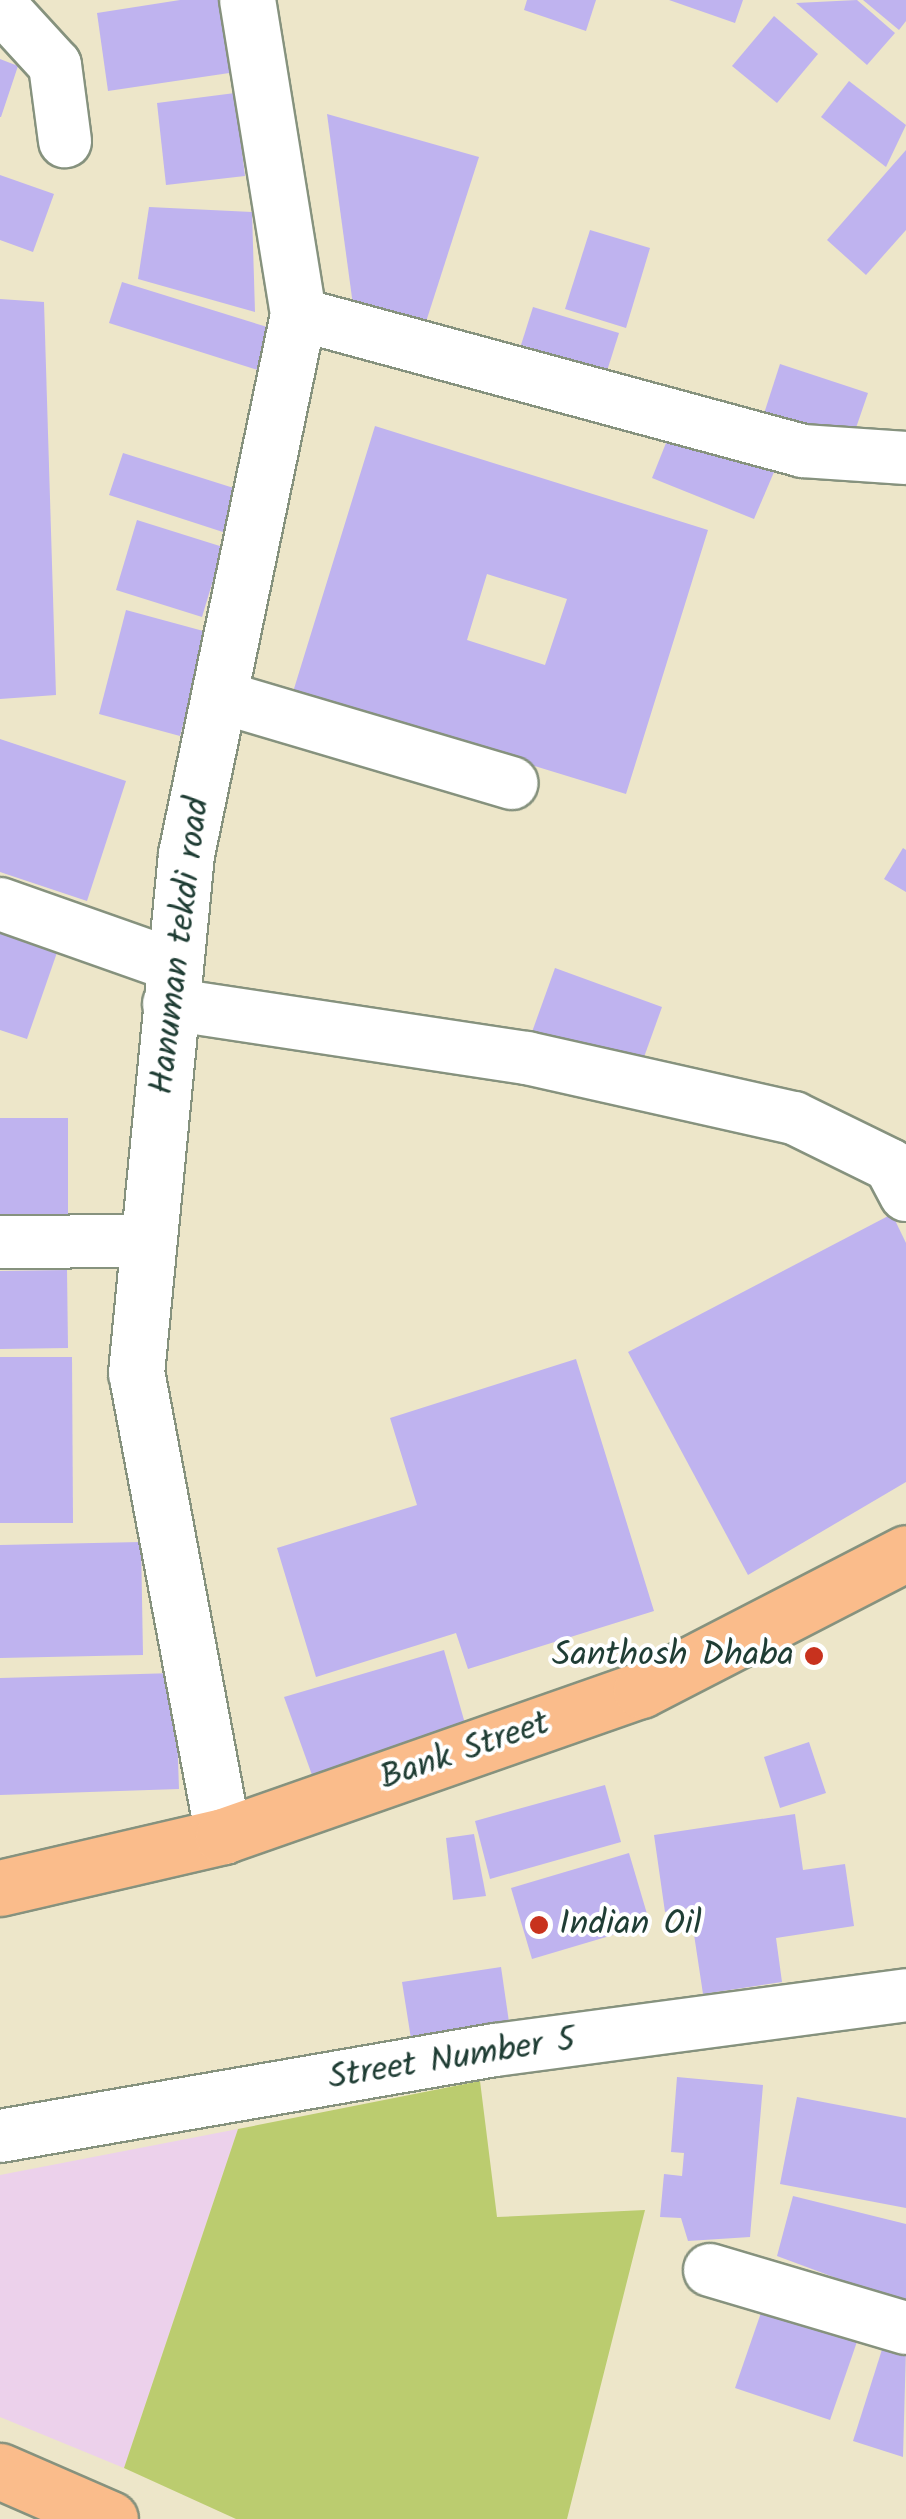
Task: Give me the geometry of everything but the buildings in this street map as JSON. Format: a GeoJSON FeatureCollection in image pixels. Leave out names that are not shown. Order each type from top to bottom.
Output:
{"type":"FeatureCollection","features":[{"type":"Feature","properties":{"kind":"main road","name":"Bank Street"},"geometry":{"type":"LineString","coordinates":[[0,1888],[223,1836],[641,1690],[906,1553]]}},
{"type":"Feature","properties":{"kind":"main road"},"geometry":{"type":"LineString","coordinates":[[0,2471],[110,2519]]}},
{"type":"Feature","properties":{"kind":"street","name":"Hanuman tekdi road"},"geometry":{"type":"LineString","coordinates":[[223,1836],[136,1373],[186,854],[298,314],[247,0]]}},
{"type":"Feature","properties":{"kind":"street"},"geometry":{"type":"LineString","coordinates":[[0,5],[54,66],[66,141]]}},
{"type":"Feature","properties":{"kind":"street"},"geometry":{"type":"LineString","coordinates":[[298,314],[804,451],[906,458]]}},
{"type":"Feature","properties":{"kind":"street"},"geometry":{"type":"LineString","coordinates":[[221,697],[512,783]]}},
{"type":"Feature","properties":{"kind":"street"},"geometry":{"type":"LineString","coordinates":[[0,904],[171,985],[528,1058],[794,1118],[890,1165],[906,1195]]}},
{"type":"Feature","properties":{"kind":"street"},"geometry":{"type":"LineString","coordinates":[[0,1242],[148,1241]]}},
{"type":"Feature","properties":{"kind":"street","name":"Street Number 5"},"geometry":{"type":"LineString","coordinates":[[0,2136],[495,2050],[906,1995]]}},
{"type":"Feature","properties":{"kind":"street"},"geometry":{"type":"LineString","coordinates":[[710,2270],[906,2328]]}},
{"type":"Feature","properties":{"kind":"shaded area"},"geometry":{"type":"Polygon","coordinates":[[[238,2129],[124,2468],[0,2417],[0,2175],[238,2129]]]}},
{"type":"Feature","properties":{"kind":"green space"},"geometry":{"type":"Polygon","coordinates":[[[480,2081],[497,2217],[645,2210],[567,2519],[236,2519],[124,2468],[238,2129],[480,2081]]]}},
{"type":"Feature","properties":{"kind":"place","name":"Santhosh Dhaba"},"geometry":{"type":"Point","coordinates":[814,1656]}},
{"type":"Feature","properties":{"kind":"place","name":"Indian Oil"},"geometry":{"type":"Point","coordinates":[539,1925]}}]}
